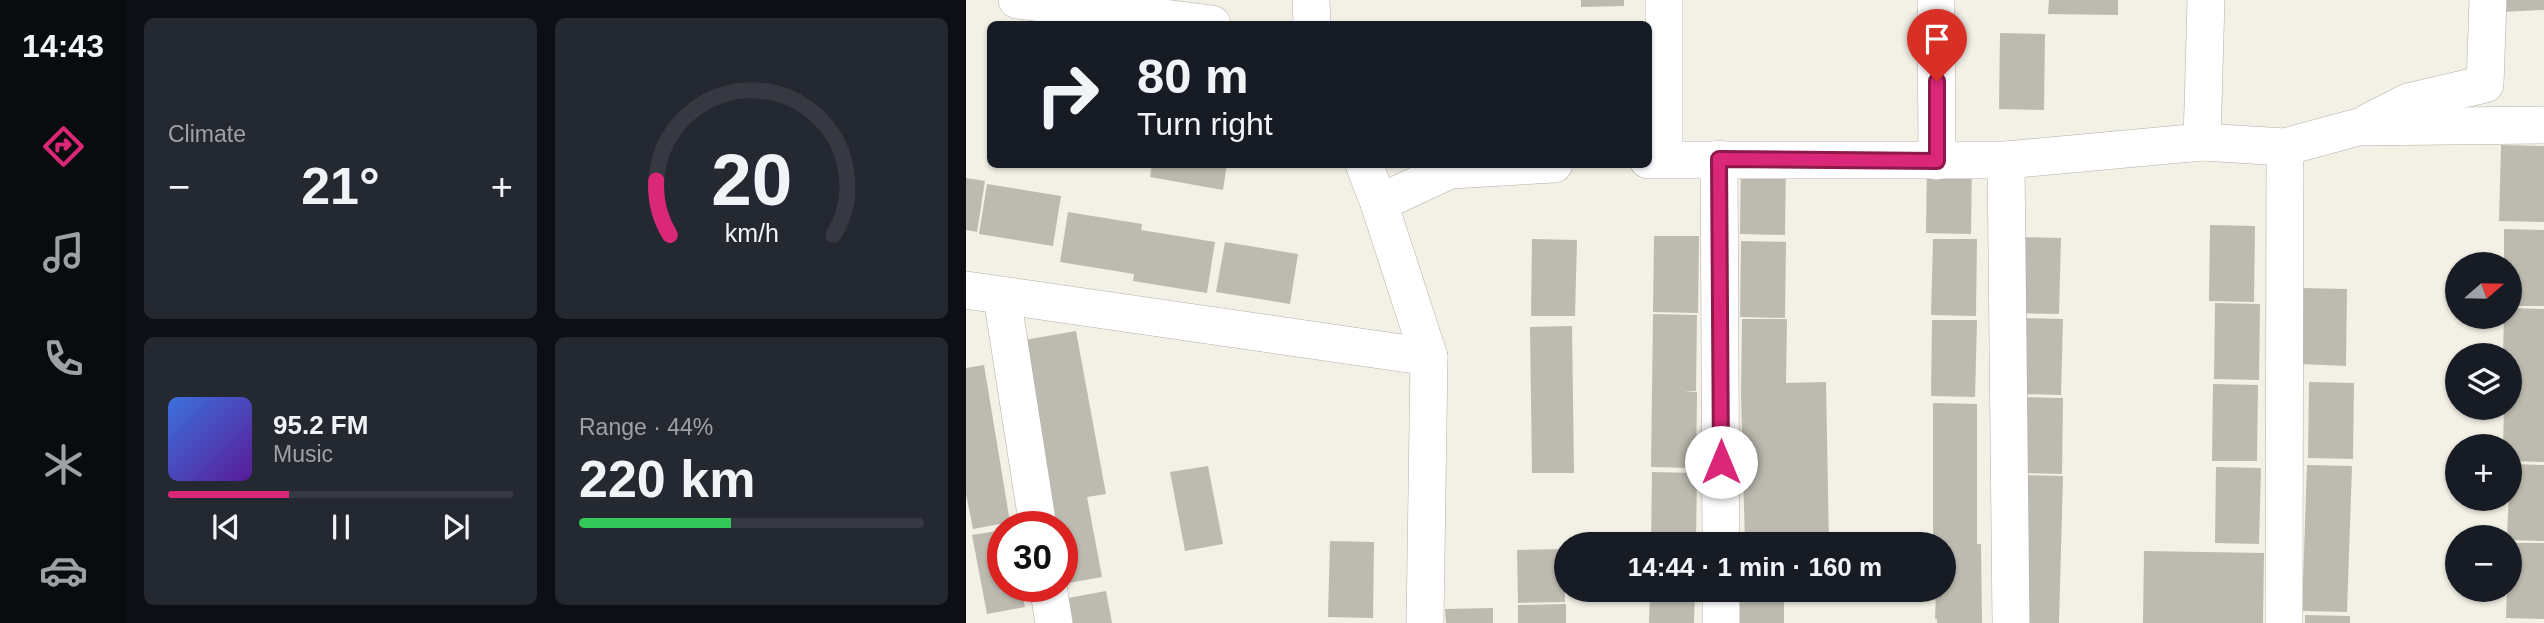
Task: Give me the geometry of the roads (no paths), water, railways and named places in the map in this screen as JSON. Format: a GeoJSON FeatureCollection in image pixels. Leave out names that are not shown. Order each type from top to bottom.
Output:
{"type":"FeatureCollection","features":[{"type":"Feature","properties":{"kind":"street"},"geometry":{"type":"LineString","coordinates":[[1017,0],[1188,21]]}},
{"type":"Feature","properties":{"kind":"street"},"geometry":{"type":"LineString","coordinates":[[1311,0],[1312,21]]}},
{"type":"Feature","properties":{"kind":"street"},"geometry":{"type":"LineString","coordinates":[[1664,0],[1656,159],[1937,161],[2006,160],[2202,142],[2285,147],[2358,127],[2408,102],[2485,84],[2488,0]]}},
{"type":"Feature","properties":{"kind":"street"},"geometry":{"type":"LineString","coordinates":[[1936,0],[1937,161]]}},
{"type":"Feature","properties":{"kind":"street"},"geometry":{"type":"LineString","coordinates":[[2202,142],[2206,0]]}},
{"type":"Feature","properties":{"kind":"street"},"geometry":{"type":"LineString","coordinates":[[2358,127],[2544,125]]}},
{"type":"Feature","properties":{"kind":"street"},"geometry":{"type":"LineString","coordinates":[[2284,623],[2285,147]]}},
{"type":"Feature","properties":{"kind":"street"},"geometry":{"type":"LineString","coordinates":[[1719,159],[1721,532]]}},
{"type":"Feature","properties":{"kind":"street"},"geometry":{"type":"LineString","coordinates":[[2006,160],[2011,623]]}},
{"type":"Feature","properties":{"kind":"street"},"geometry":{"type":"LineString","coordinates":[[1366,168],[1429,357],[1425,623]]}},
{"type":"Feature","properties":{"kind":"street"},"geometry":{"type":"LineString","coordinates":[[1379,203],[1450,170],[1485,168]]}},
{"type":"Feature","properties":{"kind":"street"},"geometry":{"type":"LineString","coordinates":[[966,290],[1429,357]]}},
{"type":"Feature","properties":{"kind":"street"},"geometry":{"type":"LineString","coordinates":[[1002,297],[1035,511]]}},
{"type":"Feature","properties":{"kind":"street"},"geometry":{"type":"LineString","coordinates":[[1051,602],[1054,623]]}},
{"type":"Feature","properties":{"kind":"street"},"geometry":{"type":"LineString","coordinates":[[1721,602],[1721,623]]}}]}
